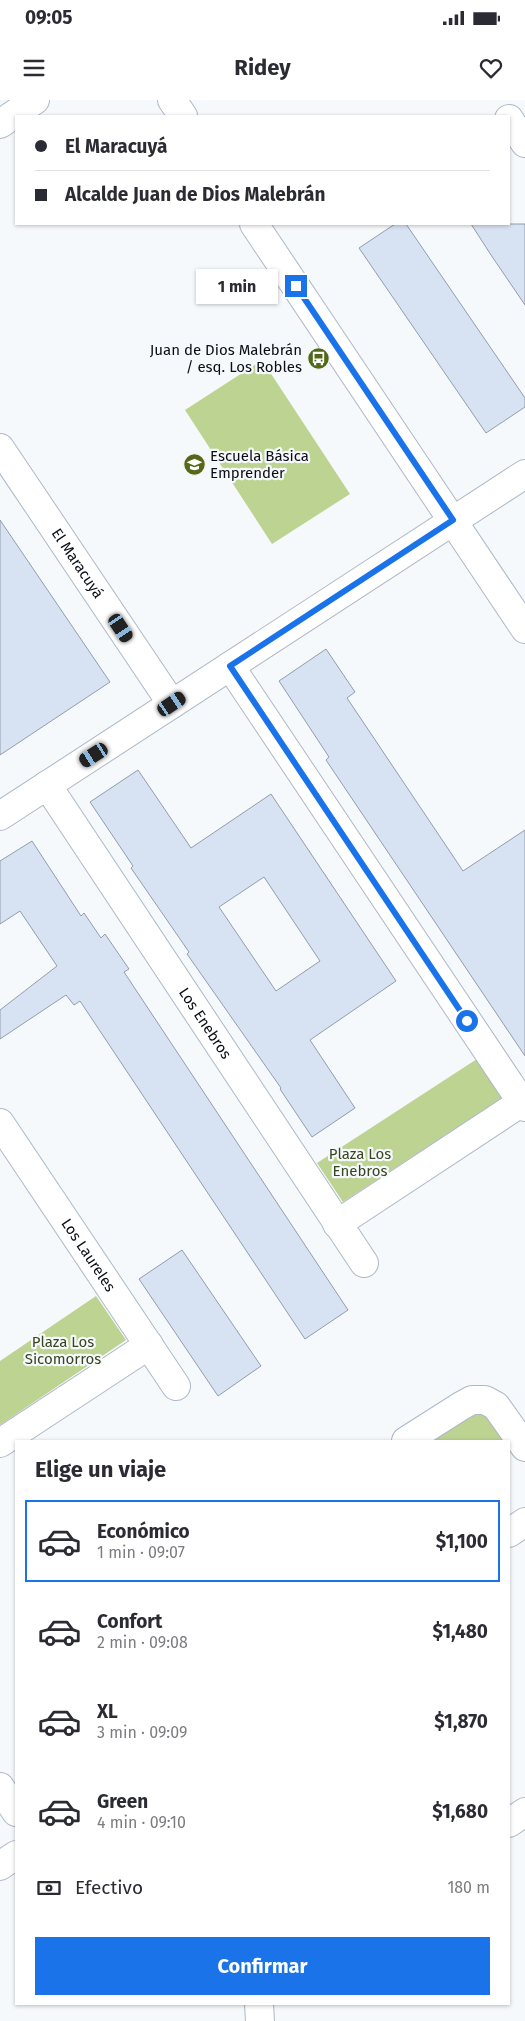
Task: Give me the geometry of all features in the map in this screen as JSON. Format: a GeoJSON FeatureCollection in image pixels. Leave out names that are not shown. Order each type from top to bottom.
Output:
{"type":"FeatureCollection","features":[{"type":"Feature","properties":{"kind":"street"},"geometry":{"type":"LineString","coordinates":[[0,124],[35,100]]}},
{"type":"Feature","properties":{"kind":"street"},"geometry":{"type":"LineString","coordinates":[[172,100],[182,115]]}},
{"type":"Feature","properties":{"kind":"street"},"geometry":{"type":"LineString","coordinates":[[496,100],[506,115]]}},
{"type":"Feature","properties":{"kind":"street"},"geometry":{"type":"LineString","coordinates":[[510,121],[525,143]]}},
{"type":"Feature","properties":{"kind":"street"},"geometry":{"type":"LineString","coordinates":[[255,225],[525,629]]}},
{"type":"Feature","properties":{"kind":"street","name":"El Maracuyá"},"geometry":{"type":"LineString","coordinates":[[0,448],[172,704]]}},
{"type":"Feature","properties":{"kind":"street"},"geometry":{"type":"LineString","coordinates":[[0,816],[525,474]]}},
{"type":"Feature","properties":{"kind":"street"},"geometry":{"type":"LineString","coordinates":[[230,666],[523,1105],[337,1224]]}},
{"type":"Feature","properties":{"kind":"street","name":"Los Enebros"},"geometry":{"type":"LineString","coordinates":[[47,785],[364,1263]]}},
{"type":"Feature","properties":{"kind":"street","name":"Los Laureles"},"geometry":{"type":"LineString","coordinates":[[0,1123],[176,1386]]}},
{"type":"Feature","properties":{"kind":"street"},"geometry":{"type":"LineString","coordinates":[[0,1443],[149,1345]]}},
{"type":"Feature","properties":{"kind":"street"},"geometry":{"type":"LineString","coordinates":[[408,1440],[472,1400],[485,1400],[496,1406],[525,1447]]}},
{"type":"Feature","properties":{"kind":"street"},"geometry":{"type":"LineString","coordinates":[[510,1532],[525,1522]]}},
{"type":"Feature","properties":{"kind":"street"},"geometry":{"type":"LineString","coordinates":[[0,1787],[15,1810]]}},
{"type":"Feature","properties":{"kind":"street"},"geometry":{"type":"LineString","coordinates":[[510,1822],[525,1812]]}},
{"type":"Feature","properties":{"kind":"street"},"geometry":{"type":"LineString","coordinates":[[0,1866],[15,1856]]}},
{"type":"Feature","properties":{"kind":"street"},"geometry":{"type":"LineString","coordinates":[[259,2005],[260,2021]]}},
{"type":"Feature","properties":{"kind":"green space"},"geometry":{"type":"Polygon","coordinates":[[[262,360],[350,494],[272,544],[185,410],[262,360]]]}},
{"type":"Feature","properties":{"kind":"green space","name":"Plaza Los Enebros"},"geometry":{"type":"Polygon","coordinates":[[[480,1057],[505,1096],[343,1202],[317,1163],[480,1057]]]}},
{"type":"Feature","properties":{"kind":"green space","name":"Plaza Los Sicomorros"},"geometry":{"type":"Polygon","coordinates":[[[96,1296],[126,1340],[0,1425],[0,1361],[96,1296]]]}},
{"type":"Feature","properties":{"kind":"green space"},"geometry":{"type":"Polygon","coordinates":[[[477,1413],[485,1413],[506,1440],[429,1440],[477,1413]]]}},
{"type":"Feature","properties":{"kind":"building"},"geometry":{"type":"Polygon","coordinates":[[[525,224],[525,305],[472,225],[525,224]]]}},
{"type":"Feature","properties":{"kind":"building"},"geometry":{"type":"Polygon","coordinates":[[[394,225],[407,225],[525,398],[525,407],[486,433],[359,248],[394,225]]]}},
{"type":"Feature","properties":{"kind":"building"},"geometry":{"type":"Polygon","coordinates":[[[0,520],[110,682],[0,755],[0,520]]]}},
{"type":"Feature","properties":{"kind":"building"},"geometry":{"type":"Polygon","coordinates":[[[326,649],[355,692],[347,698],[463,871],[525,830],[525,1056],[326,760],[329,757],[279,681],[326,649]]]}},
{"type":"Feature","properties":{"kind":"building"},"geometry":{"type":"Polygon","coordinates":[[[138,770],[191,848],[271,794],[396,981],[310,1040],[355,1108],[312,1137],[281,1088],[187,954],[189,952],[131,868],[133,866],[90,802],[138,770]],[[264,877],[219,907],[276,991],[320,961],[264,877]]]}},
{"type":"Feature","properties":{"kind":"building"},"geometry":{"type":"Polygon","coordinates":[[[32,841],[81,916],[84,913],[101,938],[105,934],[129,969],[124,972],[348,1310],[305,1339],[80,1001],[74,1005],[66,995],[0,1039],[0,1010],[57,966],[20,911],[0,924],[0,861],[32,841]]]}},
{"type":"Feature","properties":{"kind":"building"},"geometry":{"type":"Polygon","coordinates":[[[182,1250],[261,1366],[218,1396],[139,1279],[182,1250]]]}},
{"type":"Feature","properties":{"kind":"place","name":"Juan de Dios Malebrán / esq. Los Robles"},"geometry":{"type":"Point","coordinates":[318,359]}},
{"type":"Feature","properties":{"kind":"place","name":"Escuela Básica Emprender"},"geometry":{"type":"Point","coordinates":[194,465]}},
{"type":"Feature","properties":{"kind":"route"},"geometry":{"type":"LineString","coordinates":[[296,286],[453,520],[230,666],[467,1021]]}}]}
